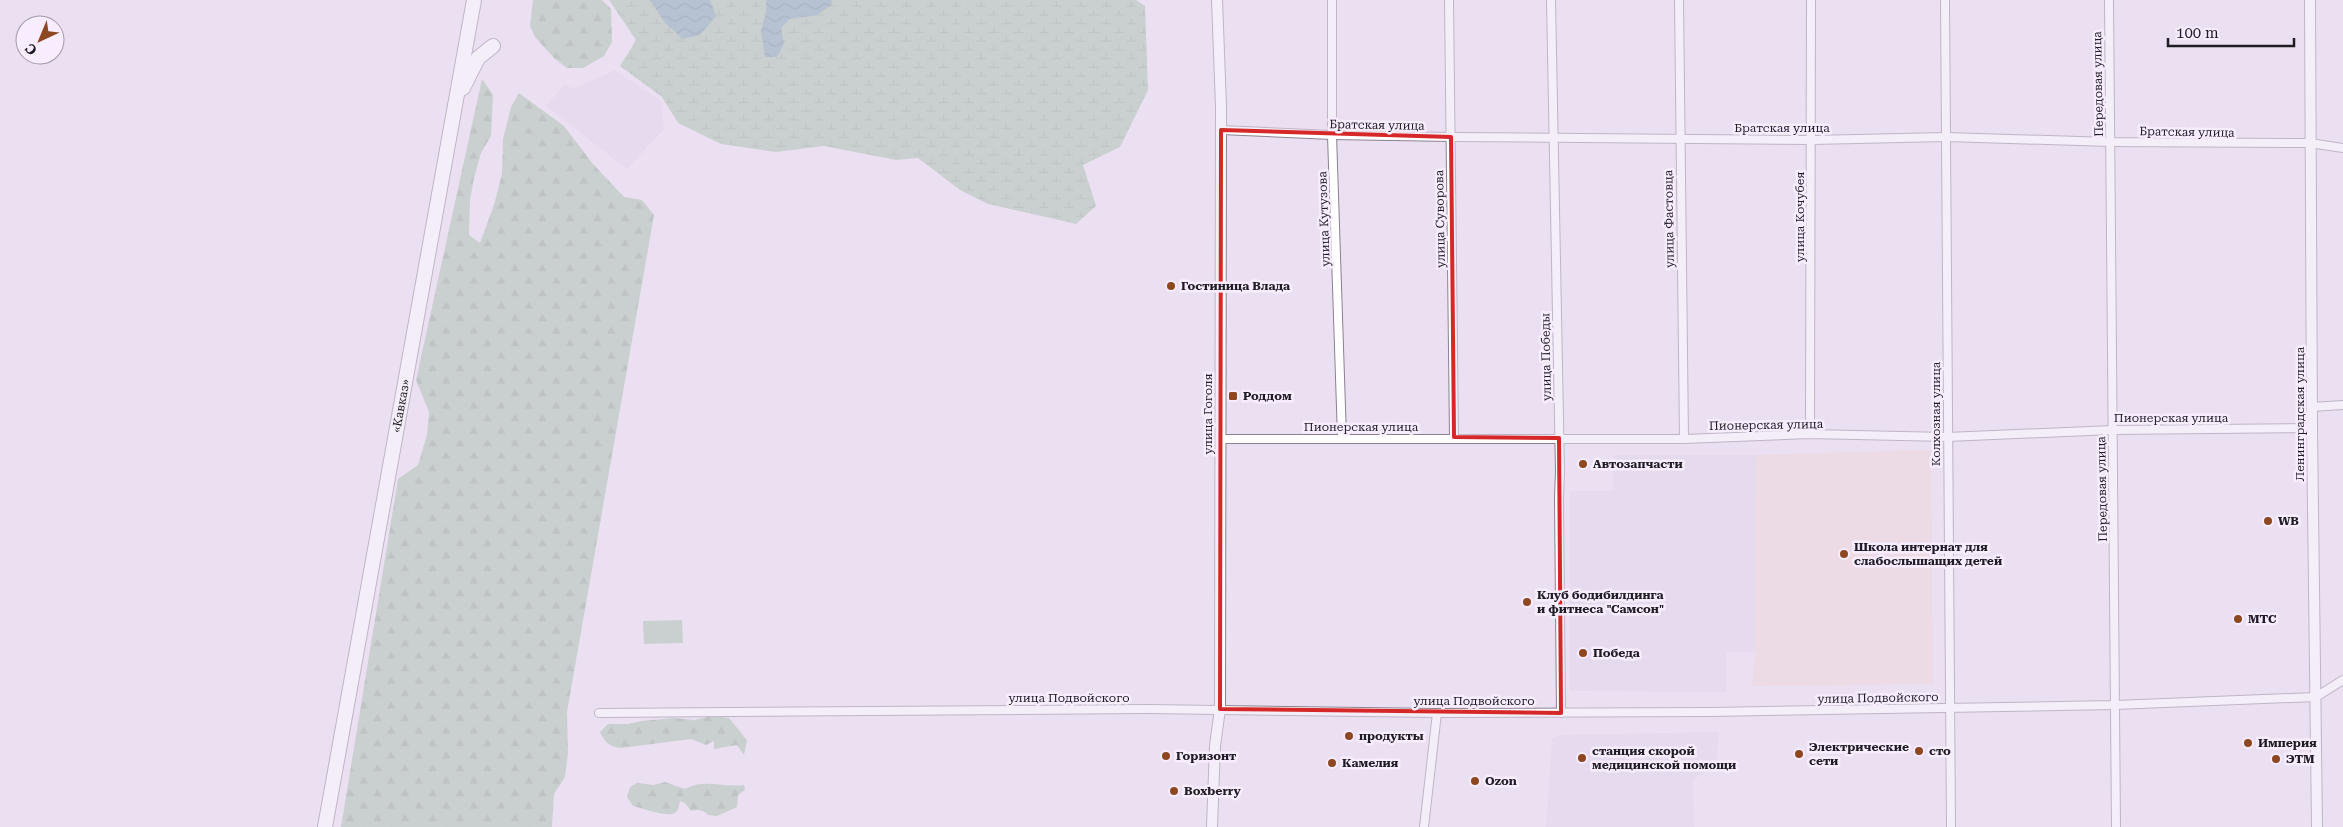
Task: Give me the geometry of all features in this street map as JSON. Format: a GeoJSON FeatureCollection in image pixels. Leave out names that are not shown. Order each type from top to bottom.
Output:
{"type":"FeatureCollection","features":[{"type":"Feature","properties":{"kind":"highway","name":"«Кавказ»"},"geometry":{"type":"LineString","coordinates":[[323,827],[474,0]]}},
{"type":"Feature","properties":{"kind":"highway"},"geometry":{"type":"LineString","coordinates":[[455,105],[478,58],[493,46]]}},
{"type":"Feature","properties":{"kind":"street","name":"улица Гоголя"},"geometry":{"type":"LineString","coordinates":[[1212,827],[1215,746],[1220,710],[1221,130],[1217,0]]}},
{"type":"Feature","properties":{"kind":"street","name":"улица Кутузова"},"geometry":{"type":"LineString","coordinates":[[1332,0],[1332,135],[1342,438]]}},
{"type":"Feature","properties":{"kind":"street","name":"улица Суворова"},"geometry":{"type":"LineString","coordinates":[[1448,0],[1454,438]]}},
{"type":"Feature","properties":{"kind":"street","name":"улица Победы"},"geometry":{"type":"LineString","coordinates":[[1550,0],[1559,438],[1561,712]]}},
{"type":"Feature","properties":{"kind":"street","name":"улица Фастовца"},"geometry":{"type":"LineString","coordinates":[[1679,0],[1679,138],[1684,439]]}},
{"type":"Feature","properties":{"kind":"street","name":"улица Кочубея"},"geometry":{"type":"LineString","coordinates":[[1810,434],[1811,0]]}},
{"type":"Feature","properties":{"kind":"street","name":"Колхозная улица"},"geometry":{"type":"LineString","coordinates":[[1945,0],[1947,437],[1952,827]]}},
{"type":"Feature","properties":{"kind":"street","name":"Передовая улица"},"geometry":{"type":"LineString","coordinates":[[2109,0],[2116,827]]}},
{"type":"Feature","properties":{"kind":"street","name":"Ленинградская улица"},"geometry":{"type":"LineString","coordinates":[[2310,0],[2312,428],[2317,827]]}},
{"type":"Feature","properties":{"kind":"street","name":"Братская улица"},"geometry":{"type":"LineString","coordinates":[[1221,130],[1332,135],[1451,137],[1812,140],[1946,138],[2110,142],[2310,143],[2343,148]]}},
{"type":"Feature","properties":{"kind":"street"},"geometry":{"type":"LineString","coordinates":[[2312,407],[2343,405]]}},
{"type":"Feature","properties":{"kind":"street","name":"Пионерская улица"},"geometry":{"type":"LineString","coordinates":[[1220,439],[1684,439],[1810,434],[1947,437],[2113,430],[2312,428]]}},
{"type":"Feature","properties":{"kind":"street","name":"улица Подвойского"},"geometry":{"type":"LineString","coordinates":[[599,713],[1220,710],[1437,713],[1950,709],[2316,697],[2343,680]]}},
{"type":"Feature","properties":{"kind":"street"},"geometry":{"type":"LineString","coordinates":[[1424,827],[1437,713]]}},
{"type":"Feature","properties":{"kind":"highlighted area"},"geometry":{"type":"Polygon","coordinates":[[[1221,130],[1451,137],[1454,437],[1559,438],[1561,713],[1220,709],[1221,130]]]}},
{"type":"Feature","properties":{"kind":"shaded area"},"geometry":{"type":"Polygon","coordinates":[[[615,70],[661,101],[664,129],[627,169],[546,106],[565,84],[573,89],[615,70]]]}},
{"type":"Feature","properties":{"kind":"shaded area","name":"Школа интернат для слабослышащих детей"},"geometry":{"type":"Polygon","coordinates":[[[1931,450],[1933,684],[1752,686],[1755,652],[1756,455],[1931,450]]]}},
{"type":"Feature","properties":{"kind":"shaded area"},"geometry":{"type":"Polygon","coordinates":[[[1613,455],[1756,455],[1755,652],[1726,652],[1726,692],[1570,691],[1570,491],[1613,491],[1613,455]]]}},
{"type":"Feature","properties":{"kind":"shaded area"},"geometry":{"type":"Polygon","coordinates":[[[1719,732],[1716,765],[1693,780],[1694,827],[1546,827],[1552,739],[1558,735],[1719,732]]]}},
{"type":"Feature","properties":{"kind":"green space"},"geometry":{"type":"Polygon","coordinates":[[[533,0],[602,0],[611,9],[612,42],[604,56],[583,68],[567,68],[555,59],[535,37],[530,26],[533,0]]]}},
{"type":"Feature","properties":{"kind":"green space"},"geometry":{"type":"Polygon","coordinates":[[[609,0],[1136,0],[1145,6],[1148,90],[1120,147],[1083,165],[1096,206],[1076,224],[988,204],[960,190],[918,158],[896,160],[824,146],[776,152],[721,144],[678,123],[662,97],[620,66],[636,40],[609,0]]]}},
{"type":"Feature","properties":{"kind":"green space"},"geometry":{"type":"Polygon","coordinates":[[[482,79],[493,95],[491,136],[481,153],[474,178],[470,200],[469,235],[480,243],[494,205],[502,174],[503,139],[511,107],[519,93],[564,126],[593,164],[624,197],[642,200],[654,215],[567,712],[568,753],[565,777],[554,794],[552,827],[341,827],[398,479],[418,465],[427,435],[429,412],[416,380],[482,79]]]}},
{"type":"Feature","properties":{"kind":"green space"},"geometry":{"type":"Polygon","coordinates":[[[682,620],[683,643],[644,644],[643,621],[682,620]]]}},
{"type":"Feature","properties":{"kind":"green space"},"geometry":{"type":"Polygon","coordinates":[[[712,716],[729,718],[747,740],[744,755],[737,745],[714,749],[714,741],[706,745],[691,739],[621,748],[608,743],[603,739],[600,732],[608,724],[628,724],[675,718],[694,720],[712,716]]]}},
{"type":"Feature","properties":{"kind":"green space"},"geometry":{"type":"Polygon","coordinates":[[[665,782],[685,789],[700,784],[707,784],[744,785],[745,790],[738,795],[737,807],[717,816],[708,815],[701,810],[691,811],[685,803],[680,801],[678,810],[673,814],[656,812],[633,806],[627,797],[630,787],[637,783],[653,785],[665,782]]]}},
{"type":"Feature","properties":{"kind":"water"},"geometry":{"type":"Polygon","coordinates":[[[650,0],[710,0],[716,16],[700,35],[683,39],[665,23],[650,0]]]}},
{"type":"Feature","properties":{"kind":"water"},"geometry":{"type":"Polygon","coordinates":[[[766,0],[831,0],[831,5],[817,15],[789,19],[781,28],[784,44],[777,57],[765,57],[761,31],[766,12],[766,0]]]}},
{"type":"Feature","properties":{"kind":"place","name":"Гостиница Влада"},"geometry":{"type":"Point","coordinates":[1171,286]}},
{"type":"Feature","properties":{"kind":"place","name":"Роддом"},"geometry":{"type":"Point","coordinates":[1233,396]}},
{"type":"Feature","properties":{"kind":"place","name":"Автозапчасти"},"geometry":{"type":"Point","coordinates":[1583,464]}},
{"type":"Feature","properties":{"kind":"place","name":"WB"},"geometry":{"type":"Point","coordinates":[2268,521]}},
{"type":"Feature","properties":{"kind":"place","name":"Школа интернат для слабослышащих детей"},"geometry":{"type":"Point","coordinates":[1844,554]}},
{"type":"Feature","properties":{"kind":"place","name":"Клуб бодибилдинга и фитнеса \"Самсон\""},"geometry":{"type":"Point","coordinates":[1527,602]}},
{"type":"Feature","properties":{"kind":"place","name":"МТС"},"geometry":{"type":"Point","coordinates":[2238,619]}},
{"type":"Feature","properties":{"kind":"place","name":"Победа"},"geometry":{"type":"Point","coordinates":[1583,653]}},
{"type":"Feature","properties":{"kind":"place","name":"продукты"},"geometry":{"type":"Point","coordinates":[1349,736]}},
{"type":"Feature","properties":{"kind":"place","name":"Империя"},"geometry":{"type":"Point","coordinates":[2248,743]}},
{"type":"Feature","properties":{"kind":"place","name":"сто"},"geometry":{"type":"Point","coordinates":[1919,751]}},
{"type":"Feature","properties":{"kind":"place","name":"Электрические сети"},"geometry":{"type":"Point","coordinates":[1799,754]}},
{"type":"Feature","properties":{"kind":"place","name":"Горизонт"},"geometry":{"type":"Point","coordinates":[1166,756]}},
{"type":"Feature","properties":{"kind":"place","name":"станция скорой медицинской помощи"},"geometry":{"type":"Point","coordinates":[1582,758]}},
{"type":"Feature","properties":{"kind":"place","name":"ЭТМ"},"geometry":{"type":"Point","coordinates":[2276,759]}},
{"type":"Feature","properties":{"kind":"place","name":"Камелия"},"geometry":{"type":"Point","coordinates":[1332,763]}},
{"type":"Feature","properties":{"kind":"place","name":"Ozon"},"geometry":{"type":"Point","coordinates":[1475,781]}},
{"type":"Feature","properties":{"kind":"place","name":"Boxberry"},"geometry":{"type":"Point","coordinates":[1174,791]}}]}
